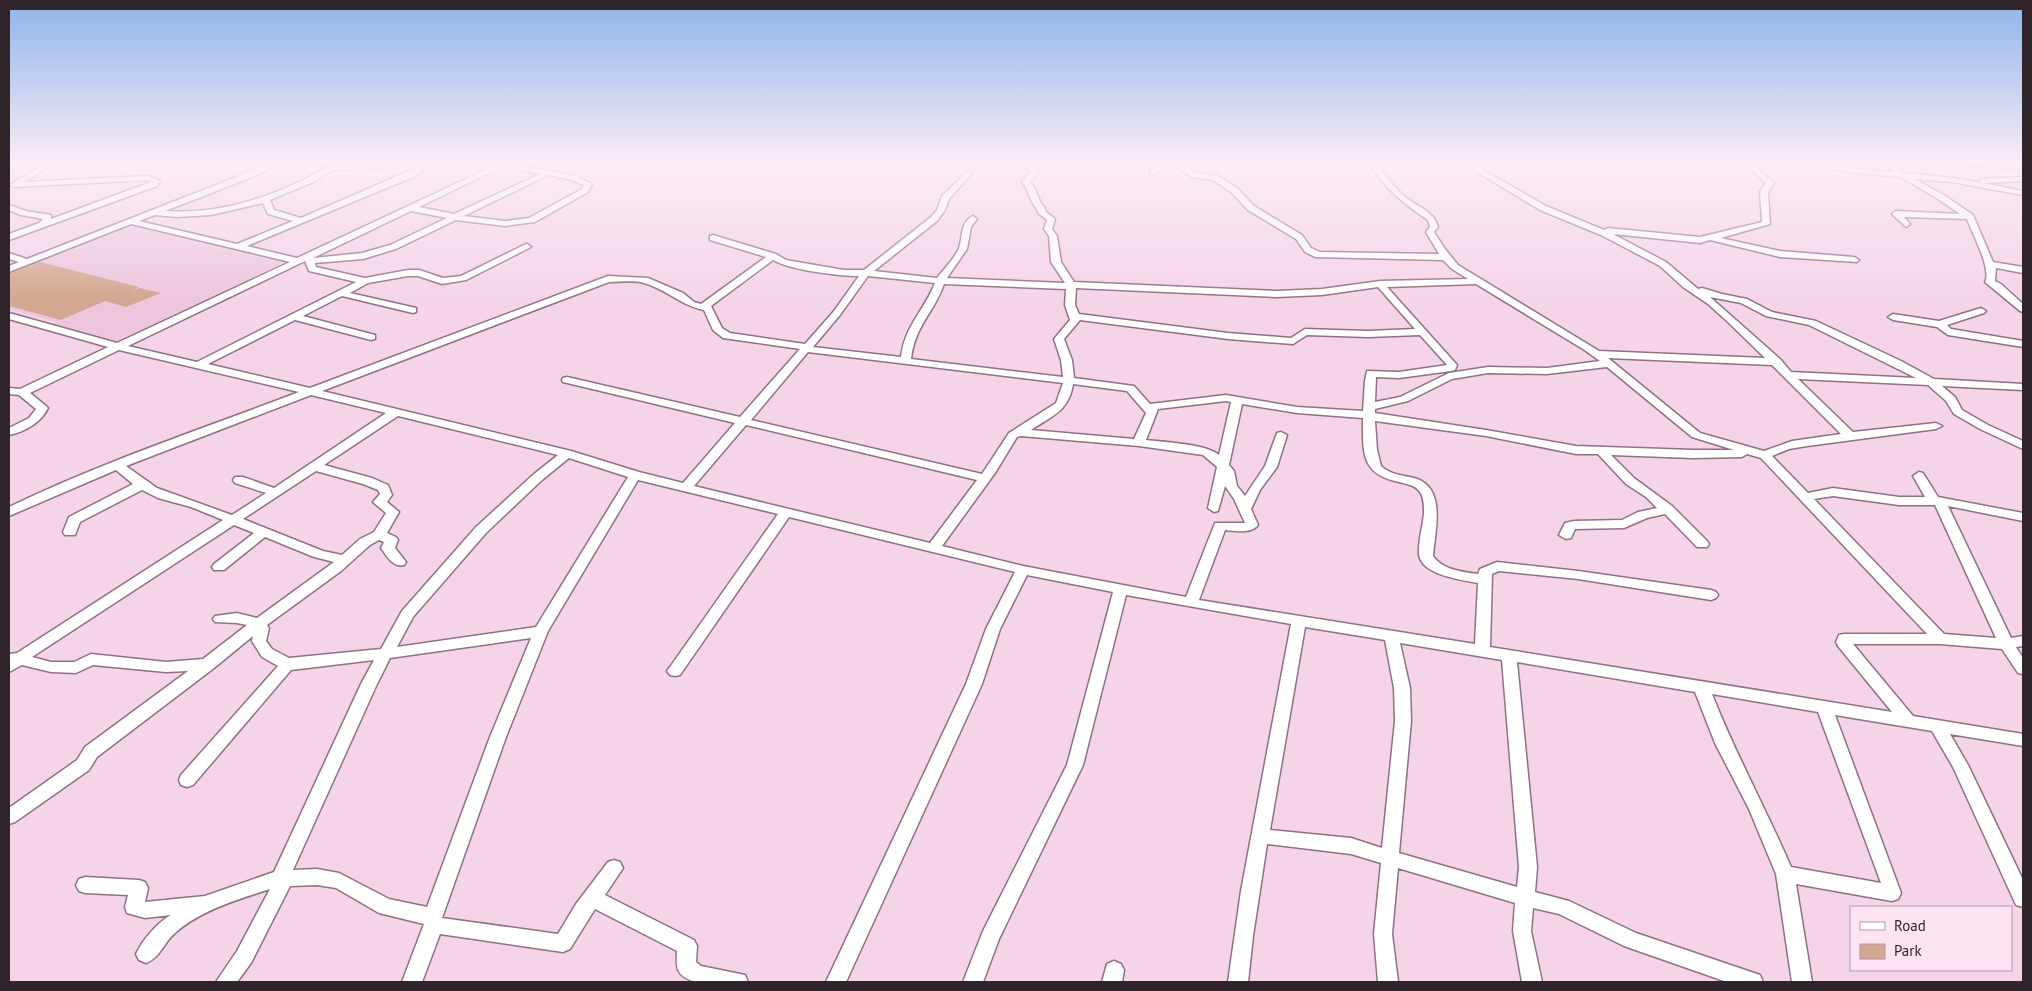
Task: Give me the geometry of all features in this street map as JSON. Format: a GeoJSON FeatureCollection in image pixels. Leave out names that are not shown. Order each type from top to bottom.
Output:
{"type":"FeatureCollection","features":[{"type":"Feature","properties":{"kind":"street"},"geometry":{"type":"LineString","coordinates":[[15,209],[24,213],[48,217],[41,226]]}},
{"type":"Feature","properties":{"kind":"street"},"geometry":{"type":"LineString","coordinates":[[9,237],[86,209]]}},
{"type":"Feature","properties":{"kind":"street"},"geometry":{"type":"LineString","coordinates":[[9,269],[162,209]]}},
{"type":"Feature","properties":{"kind":"street"},"geometry":{"type":"LineString","coordinates":[[155,212],[211,214],[235,209]]}},
{"type":"Feature","properties":{"kind":"street"},"geometry":{"type":"LineString","coordinates":[[270,209],[271,212],[300,220]]}},
{"type":"Feature","properties":{"kind":"street"},"geometry":{"type":"LineString","coordinates":[[238,247],[327,209]]}},
{"type":"Feature","properties":{"kind":"street"},"geometry":{"type":"LineString","coordinates":[[309,258],[408,209]]}},
{"type":"Feature","properties":{"kind":"street"},"geometry":{"type":"LineString","coordinates":[[418,209],[502,224],[524,223],[551,209]]}},
{"type":"Feature","properties":{"kind":"street"},"geometry":{"type":"LineString","coordinates":[[9,391],[22,392],[298,261],[309,258],[378,252],[393,247],[470,209]]}},
{"type":"Feature","properties":{"kind":"street"},"geometry":{"type":"LineString","coordinates":[[686,487],[745,422],[837,313],[866,273],[934,219],[940,209]]}},
{"type":"Feature","properties":{"kind":"street"},"geometry":{"type":"LineString","coordinates":[[933,548],[985,478],[1013,435],[1061,405],[1065,398],[1070,380],[1065,352],[1059,339],[1075,320],[1075,316],[1070,305],[1071,286],[1056,262],[1053,236],[1048,229],[1051,219],[1042,212],[1041,209]]}},
{"type":"Feature","properties":{"kind":"street"},"geometry":{"type":"LineString","coordinates":[[1254,209],[1299,237],[1308,250],[1318,255],[1445,257]]}},
{"type":"Feature","properties":{"kind":"street"},"geometry":{"type":"LineString","coordinates":[[1419,209],[1432,219],[1434,227],[1430,232],[1445,257],[1456,267],[1518,303],[1610,363],[1696,435],[1760,454],[1805,497],[1940,639]]}},
{"type":"Feature","properties":{"kind":"street"},"geometry":{"type":"LineString","coordinates":[[1546,209],[1598,230],[1663,264],[1686,285],[1711,302],[1777,362],[1850,436]]}},
{"type":"Feature","properties":{"kind":"street"},"geometry":{"type":"LineString","coordinates":[[1598,230],[1700,240],[1766,224],[1765,209]]}},
{"type":"Feature","properties":{"kind":"street"},"geometry":{"type":"LineString","coordinates":[[1959,209],[1970,217],[1990,264],[1992,279],[1990,282],[1998,286],[2023,309]]}},
{"type":"Feature","properties":{"kind":"street"},"geometry":{"type":"LineString","coordinates":[[1906,224],[1896,214],[1970,217]]}},
{"type":"Feature","properties":{"kind":"street"},"geometry":{"type":"LineString","coordinates":[[906,360],[908,344],[917,322],[935,296],[940,281],[963,249],[967,227],[973,219]]}},
{"type":"Feature","properties":{"kind":"street"},"geometry":{"type":"LineString","coordinates":[[131,222],[298,261]]}},
{"type":"Feature","properties":{"kind":"street"},"geometry":{"type":"LineString","coordinates":[[713,238],[773,256],[783,262],[810,268],[844,273],[866,273],[940,281],[1277,294],[1322,292],[1380,284],[1479,281]]}},
{"type":"Feature","properties":{"kind":"street"},"geometry":{"type":"LineString","coordinates":[[1709,238],[1780,254],[1854,260]]}},
{"type":"Feature","properties":{"kind":"street"},"geometry":{"type":"LineString","coordinates":[[197,366],[364,280],[408,273],[420,273],[442,281],[463,278],[527,247]]}},
{"type":"Feature","properties":{"kind":"street"},"geometry":{"type":"LineString","coordinates":[[9,256],[29,262]]}},
{"type":"Feature","properties":{"kind":"street"},"geometry":{"type":"LineString","coordinates":[[703,307],[773,256]]}},
{"type":"Feature","properties":{"kind":"street"},"geometry":{"type":"LineString","coordinates":[[309,258],[312,269],[364,280]]}},
{"type":"Feature","properties":{"kind":"street"},"geometry":{"type":"LineString","coordinates":[[1990,264],[2023,270]]}},
{"type":"Feature","properties":{"kind":"street"},"geometry":{"type":"LineString","coordinates":[[9,512],[46,494],[310,390],[608,279],[645,280],[680,295],[691,304],[710,310],[718,330],[727,336],[861,357],[906,360],[1130,388],[1151,412]]}},
{"type":"Feature","properties":{"kind":"street"},"geometry":{"type":"LineString","coordinates":[[1380,284],[1401,310],[1424,332],[1452,367],[1400,375],[1371,373],[1370,447],[1376,467],[1384,474],[1417,483],[1428,494],[1430,506],[1426,556],[1430,563],[1437,568],[1485,580]]}},
{"type":"Feature","properties":{"kind":"street"},"geometry":{"type":"LineString","coordinates":[[1686,285],[1720,297],[1744,300],[1768,314],[1812,323],[1931,382],[1951,399],[1958,412],[1984,427],[2023,445]]}},
{"type":"Feature","properties":{"kind":"street"},"geometry":{"type":"LineString","coordinates":[[339,293],[413,310]]}},
{"type":"Feature","properties":{"kind":"street"},"geometry":{"type":"LineString","coordinates":[[1893,317],[1940,324],[1981,311]]}},
{"type":"Feature","properties":{"kind":"street"},"geometry":{"type":"LineString","coordinates":[[9,316],[116,346],[197,366],[310,390],[567,454],[635,475],[1023,570],[1191,603],[2023,740]]}},
{"type":"Feature","properties":{"kind":"street"},"geometry":{"type":"LineString","coordinates":[[1075,316],[1228,336],[1293,341],[1305,332],[1368,334],[1424,332]]}},
{"type":"Feature","properties":{"kind":"street"},"geometry":{"type":"LineString","coordinates":[[293,317],[371,337]]}},
{"type":"Feature","properties":{"kind":"street"},"geometry":{"type":"LineString","coordinates":[[1940,324],[1948,332],[2023,344]]}},
{"type":"Feature","properties":{"kind":"street"},"geometry":{"type":"LineString","coordinates":[[1596,354],[1777,362]]}},
{"type":"Feature","properties":{"kind":"street"},"geometry":{"type":"LineString","coordinates":[[1370,413],[1404,399],[1449,376],[1488,370],[1547,370],[1610,363]]}},
{"type":"Feature","properties":{"kind":"street"},"geometry":{"type":"LineString","coordinates":[[1790,376],[2023,387]]}},
{"type":"Feature","properties":{"kind":"street"},"geometry":{"type":"LineString","coordinates":[[567,380],[985,478]]}},
{"type":"Feature","properties":{"kind":"street"},"geometry":{"type":"LineString","coordinates":[[9,432],[30,422],[40,414],[42,408],[22,392]]}},
{"type":"Feature","properties":{"kind":"street"},"geometry":{"type":"LineString","coordinates":[[1139,442],[1153,407],[1211,399],[1237,399],[1297,410],[1370,413],[1556,447],[1602,452],[1760,454],[1793,445],[1936,426]]}},
{"type":"Feature","properties":{"kind":"street"},"geometry":{"type":"LineString","coordinates":[[1214,508],[1237,399]]}},
{"type":"Feature","properties":{"kind":"street"},"geometry":{"type":"LineString","coordinates":[[12,661],[276,492],[396,412]]}},
{"type":"Feature","properties":{"kind":"street"},"geometry":{"type":"LineString","coordinates":[[1020,432],[1127,443],[1139,442],[1211,454],[1228,471],[1231,487],[1246,509],[1251,526],[1220,526],[1191,603]]}},
{"type":"Feature","properties":{"kind":"street"},"geometry":{"type":"LineString","coordinates":[[1246,509],[1254,489],[1271,467],[1281,435]]}},
{"type":"Feature","properties":{"kind":"street"},"geometry":{"type":"LineString","coordinates":[[1602,452],[1630,481],[1668,509],[1702,544]]}},
{"type":"Feature","properties":{"kind":"street"},"geometry":{"type":"LineString","coordinates":[[280,878],[384,654],[407,614],[481,530],[538,477],[567,454]]}},
{"type":"Feature","properties":{"kind":"street"},"geometry":{"type":"LineString","coordinates":[[118,465],[141,485],[164,497],[177,502],[194,504],[320,554],[345,560]]}},
{"type":"Feature","properties":{"kind":"street"},"geometry":{"type":"LineString","coordinates":[[9,816],[83,765],[91,752],[258,625],[328,575],[365,542],[379,535],[393,512],[379,502],[386,495],[384,488],[370,480],[327,471],[315,466]]}},
{"type":"Feature","properties":{"kind":"street"},"geometry":{"type":"LineString","coordinates":[[412,982],[498,737],[541,631],[635,475]]}},
{"type":"Feature","properties":{"kind":"street"},"geometry":{"type":"LineString","coordinates":[[1805,497],[1833,492],[1899,501],[1934,501],[1920,476]]}},
{"type":"Feature","properties":{"kind":"street"},"geometry":{"type":"LineString","coordinates":[[239,480],[276,492]]}},
{"type":"Feature","properties":{"kind":"street"},"geometry":{"type":"LineString","coordinates":[[70,532],[74,520],[141,485]]}},
{"type":"Feature","properties":{"kind":"street"},"geometry":{"type":"LineString","coordinates":[[2023,516],[1939,500],[1938,502],[2006,644],[2023,669]]}},
{"type":"Feature","properties":{"kind":"street"},"geometry":{"type":"LineString","coordinates":[[1566,535],[1570,526],[1624,524],[1643,515],[1668,509]]}},
{"type":"Feature","properties":{"kind":"street"},"geometry":{"type":"LineString","coordinates":[[675,671],[786,512]]}},
{"type":"Feature","properties":{"kind":"street"},"geometry":{"type":"LineString","coordinates":[[219,566],[264,531]]}},
{"type":"Feature","properties":{"kind":"street"},"geometry":{"type":"LineString","coordinates":[[379,535],[391,540],[388,548],[399,562]]}},
{"type":"Feature","properties":{"kind":"street"},"geometry":{"type":"LineString","coordinates":[[1482,651],[1485,572],[1497,566],[1578,575],[1711,595]]}},
{"type":"Feature","properties":{"kind":"street"},"geometry":{"type":"LineString","coordinates":[[836,982],[974,684],[993,628],[1023,570]]}},
{"type":"Feature","properties":{"kind":"street"},"geometry":{"type":"LineString","coordinates":[[973,982],[990,937],[1076,765],[1121,590]]}},
{"type":"Feature","properties":{"kind":"street"},"geometry":{"type":"LineString","coordinates":[[220,618],[235,616],[246,618],[258,625],[262,628],[259,641],[267,653],[289,665]]}},
{"type":"Feature","properties":{"kind":"street"},"geometry":{"type":"LineString","coordinates":[[1238,982],[1241,947],[1291,676],[1299,620]]}},
{"type":"Feature","properties":{"kind":"street"},"geometry":{"type":"LineString","coordinates":[[187,780],[289,665],[299,661],[384,654],[541,631]]}},
{"type":"Feature","properties":{"kind":"street"},"geometry":{"type":"LineString","coordinates":[[1388,982],[1383,934],[1403,721],[1402,688],[1392,636]]}},
{"type":"Feature","properties":{"kind":"street"},"geometry":{"type":"LineString","coordinates":[[1908,721],[1843,642],[1844,639],[1940,639],[2006,644],[2023,641]]}},
{"type":"Feature","properties":{"kind":"street"},"geometry":{"type":"LineString","coordinates":[[1509,655],[1528,867],[1522,931],[1532,982]]}},
{"type":"Feature","properties":{"kind":"street"},"geometry":{"type":"LineString","coordinates":[[12,661],[51,667],[76,668],[91,659],[166,667],[209,664]]}},
{"type":"Feature","properties":{"kind":"street"},"geometry":{"type":"LineString","coordinates":[[1701,687],[1723,743],[1757,809],[1786,874],[1802,982]]}},
{"type":"Feature","properties":{"kind":"street"},"geometry":{"type":"LineString","coordinates":[[1786,874],[1892,893],[1824,707]]}},
{"type":"Feature","properties":{"kind":"street"},"geometry":{"type":"LineString","coordinates":[[1937,726],[1960,765],[2023,899]]}},
{"type":"Feature","properties":{"kind":"street"},"geometry":{"type":"LineString","coordinates":[[1260,836],[1351,846],[1525,898],[1562,907],[1631,940],[1753,982]]}},
{"type":"Feature","properties":{"kind":"street"},"geometry":{"type":"LineString","coordinates":[[85,885],[139,888],[134,906],[145,910],[212,901],[280,878],[317,876],[338,881],[386,907],[433,921],[562,944],[614,868]]}},
{"type":"Feature","properties":{"kind":"street"},"geometry":{"type":"LineString","coordinates":[[226,982],[244,957],[283,882],[280,878]]}},
{"type":"Feature","properties":{"kind":"street"},"geometry":{"type":"LineString","coordinates":[[592,898],[687,946],[686,967],[697,974],[738,982]]}},
{"type":"Feature","properties":{"kind":"street"},"geometry":{"type":"LineString","coordinates":[[146,954],[168,928],[212,901]]}},
{"type":"Feature","properties":{"kind":"shaded area"},"geometry":{"type":"Polygon","coordinates":[[[137,228],[282,263],[117,341],[52,325],[56,322],[9,309],[9,272],[122,229],[137,228]]]}},
{"type":"Feature","properties":{"kind":"green space"},"geometry":{"type":"Polygon","coordinates":[[[40,262],[139,287],[131,291],[139,288],[161,293],[126,307],[105,301],[61,320],[9,306],[9,274],[40,262]]]}}]}
